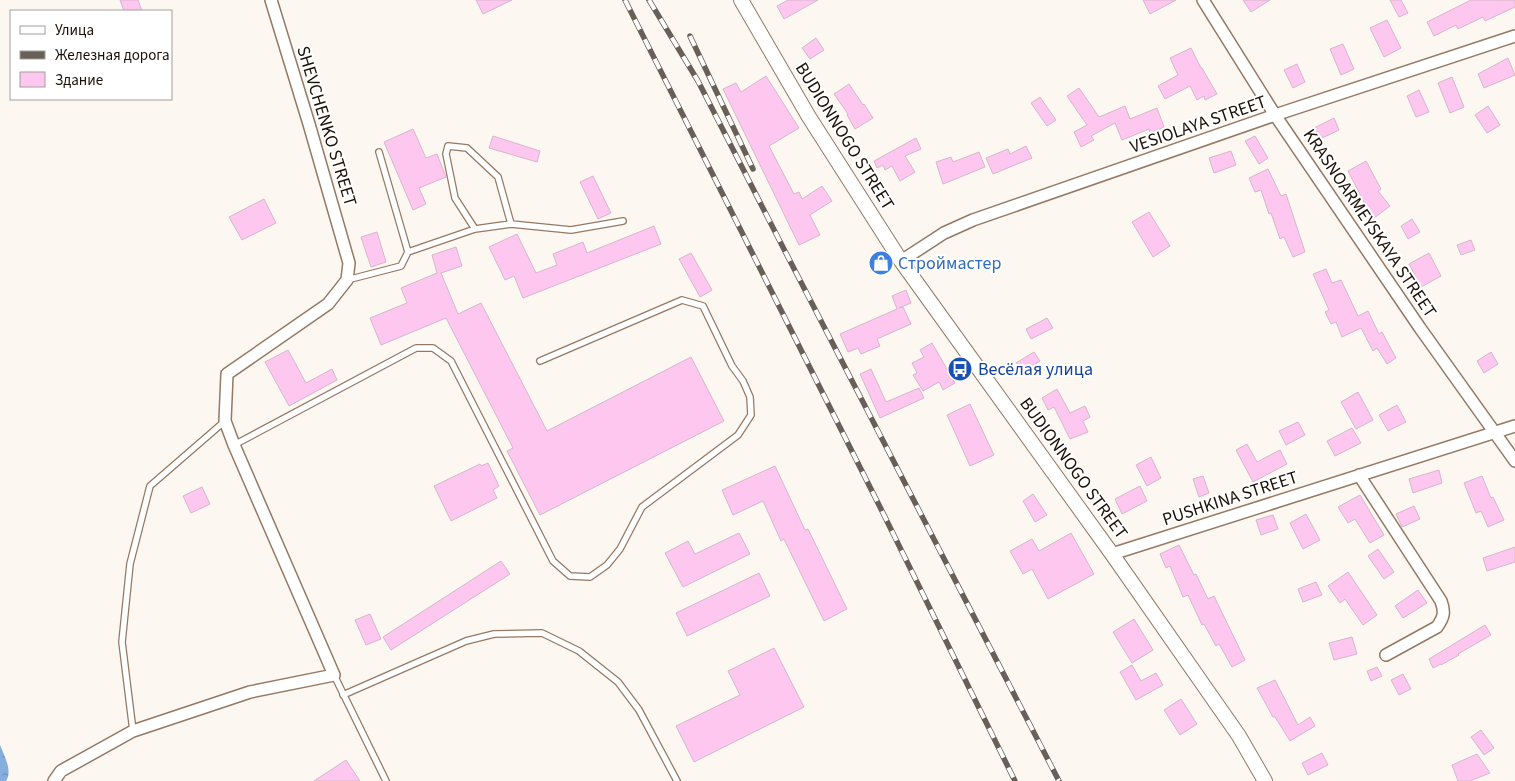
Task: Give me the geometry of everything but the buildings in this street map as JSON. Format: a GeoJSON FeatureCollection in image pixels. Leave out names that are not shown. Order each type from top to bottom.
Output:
{"type":"FeatureCollection","features":[{"type":"Feature","properties":{"kind":"street","name":"SHEVCHENKO STREET"},"geometry":{"type":"LineString","coordinates":[[271,0],[349,263],[347,280]]}},
{"type":"Feature","properties":{"kind":"street","name":"BUDIONNOGO STREET"},"geometry":{"type":"LineString","coordinates":[[741,0],[809,117],[900,260],[1112,554],[1239,736],[1265,781]]}},
{"type":"Feature","properties":{"kind":"street","name":"KRASNOARMEYSKAYA STREET"},"geometry":{"type":"LineString","coordinates":[[1203,0],[1276,115],[1415,320],[1515,461]]}},
{"type":"Feature","properties":{"kind":"street","name":"VESIOLAYA STREET"},"geometry":{"type":"LineString","coordinates":[[900,260],[944,233],[973,220],[1276,115],[1515,36]]}},
{"type":"Feature","properties":{"kind":"street"},"geometry":{"type":"LineString","coordinates":[[54,781],[61,771],[133,731],[250,692],[334,675],[225,421],[227,374],[328,304],[347,280]]}},
{"type":"Feature","properties":{"kind":"street","name":"PUSHKINA STREET"},"geometry":{"type":"LineString","coordinates":[[1112,554],[1515,426]]}},
{"type":"Feature","properties":{"kind":"street"},"geometry":{"type":"LineString","coordinates":[[1359,475],[1441,601],[1444,610],[1442,619],[1437,627],[1386,655]]}},
{"type":"Feature","properties":{"kind":"lane"},"geometry":{"type":"LineString","coordinates":[[475,229],[455,198],[446,154],[448,146],[467,148],[498,177],[512,224]]}},
{"type":"Feature","properties":{"kind":"lane"},"geometry":{"type":"LineString","coordinates":[[347,280],[401,266],[408,252],[379,152]]}},
{"type":"Feature","properties":{"kind":"lane"},"geometry":{"type":"LineString","coordinates":[[408,252],[475,229],[512,224],[571,230],[623,221]]}},
{"type":"Feature","properties":{"kind":"lane"},"geometry":{"type":"LineString","coordinates":[[234,445],[416,348],[433,348],[451,361],[553,561],[570,576],[590,577],[607,565],[620,549],[642,507],[738,435],[752,415],[750,397],[743,381],[732,366],[703,306],[682,300],[540,361]]}},
{"type":"Feature","properties":{"kind":"lane"},"geometry":{"type":"LineString","coordinates":[[133,731],[122,642],[130,564],[150,486],[225,421]]}},
{"type":"Feature","properties":{"kind":"lane"},"geometry":{"type":"LineString","coordinates":[[343,695],[466,641],[494,634],[542,633],[580,651],[618,682],[639,710],[677,781]]}},
{"type":"Feature","properties":{"kind":"lane"},"geometry":{"type":"LineString","coordinates":[[334,675],[386,781]]}},
{"type":"Feature","properties":{"kind":"water"},"geometry":{"type":"Polygon","coordinates":[[[0,745],[6,758],[9,773],[6,781],[0,781],[0,745]]]}},
{"type":"Feature","properties":{"kind":"railway"},"geometry":{"type":"LineString","coordinates":[[625,0],[880,507],[1015,781]]}},
{"type":"Feature","properties":{"kind":"railway"},"geometry":{"type":"LineString","coordinates":[[649,0],[698,81],[1059,781]]}},
{"type":"Feature","properties":{"kind":"railway"},"geometry":{"type":"LineString","coordinates":[[690,36],[753,169]]}},
{"type":"Feature","properties":{"kind":"place","name":"Строймастер"},"geometry":{"type":"Point","coordinates":[881,263]}},
{"type":"Feature","properties":{"kind":"place","name":"Весёлая улица"},"geometry":{"type":"Point","coordinates":[960,369]}}]}
